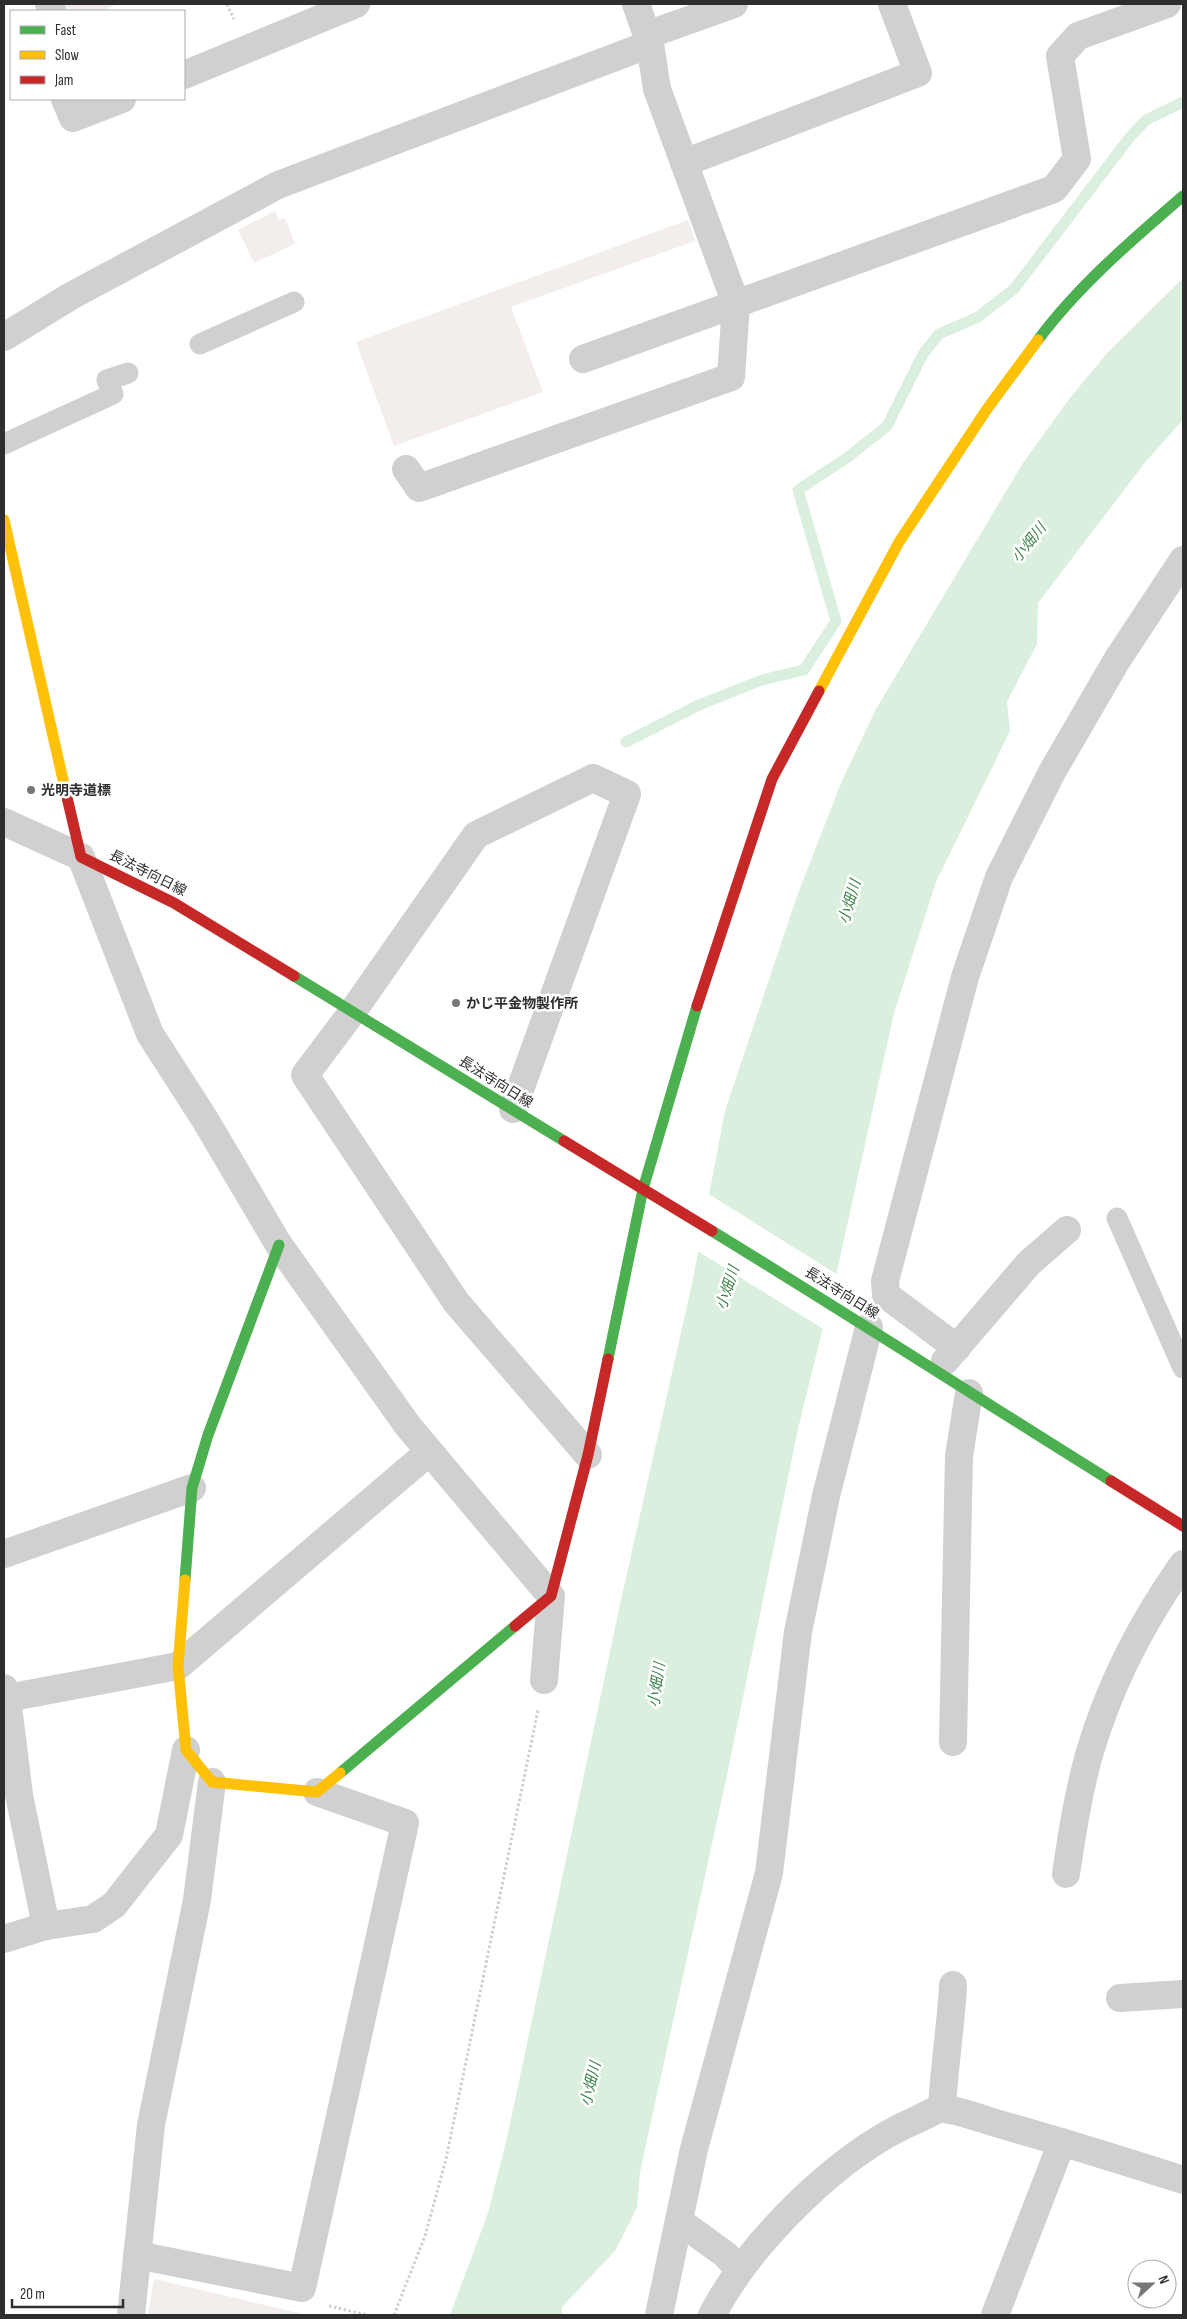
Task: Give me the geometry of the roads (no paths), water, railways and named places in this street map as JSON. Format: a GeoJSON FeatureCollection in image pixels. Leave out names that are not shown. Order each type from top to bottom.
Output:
{"type":"FeatureCollection","features":[{"type":"Feature","properties":{"kind":"street"},"geometry":{"type":"LineString","coordinates":[[185,75],[356,4]]}},
{"type":"Feature","properties":{"kind":"street"},"geometry":{"type":"LineString","coordinates":[[406,469],[419,488],[731,377],[736,304],[657,89],[648,40],[636,4]]}},
{"type":"Feature","properties":{"kind":"street"},"geometry":{"type":"LineString","coordinates":[[4,338],[71,296],[278,185],[648,40],[734,4]]}},
{"type":"Feature","properties":{"kind":"street"},"geometry":{"type":"LineString","coordinates":[[684,164],[918,74],[892,4]]}},
{"type":"Feature","properties":{"kind":"street"},"geometry":{"type":"LineString","coordinates":[[583,359],[1054,189],[1077,159],[1060,56],[1078,36],[1167,4]]}},
{"type":"Feature","properties":{"kind":"street"},"geometry":{"type":"LineString","coordinates":[[65,100],[73,118],[119,100]]}},
{"type":"Feature","properties":{"kind":"street"},"geometry":{"type":"LineString","coordinates":[[544,1680],[551,1596],[588,1455],[643,1189],[690,1027],[772,779],[899,542],[988,409],[1059,312],[1149,225],[1183,196]]}},
{"type":"Feature","properties":{"kind":"street"},"geometry":{"type":"LineString","coordinates":[[4,520],[81,856],[150,1034],[204,1118],[279,1245],[429,1452],[551,1596]]}},
{"type":"Feature","properties":{"kind":"street"},"geometry":{"type":"LineString","coordinates":[[957,1348],[886,1295],[884,1281],[965,977],[999,877],[1052,772],[1117,660],[1183,560]]}},
{"type":"Feature","properties":{"kind":"street"},"geometry":{"type":"LineString","coordinates":[[513,1110],[627,794],[593,778],[476,835],[353,1011],[305,1075],[456,1302],[588,1455]]}},
{"type":"Feature","properties":{"kind":"street"},"geometry":{"type":"LineString","coordinates":[[4,822],[81,856]]}},
{"type":"Feature","properties":{"kind":"street","name":"長法寺向日線"},"geometry":{"type":"LineString","coordinates":[[81,856],[174,902],[869,1327],[969,1393],[1183,1526]]}},
{"type":"Feature","properties":{"kind":"street"},"geometry":{"type":"LineString","coordinates":[[936,1371],[1029,1263],[1067,1230]]}},
{"type":"Feature","properties":{"kind":"street"},"geometry":{"type":"LineString","coordinates":[[4,1939],[46,1926],[93,1919],[114,1905],[169,1835],[186,1750],[178,1666],[192,1488],[208,1435],[279,1245]]}},
{"type":"Feature","properties":{"kind":"street"},"geometry":{"type":"LineString","coordinates":[[659,2315],[694,2149],[769,1873],[798,1632],[828,1486],[869,1327]]}},
{"type":"Feature","properties":{"kind":"street"},"geometry":{"type":"LineString","coordinates":[[953,1742],[959,1456],[969,1393]]}},
{"type":"Feature","properties":{"kind":"street"},"geometry":{"type":"LineString","coordinates":[[46,1926],[11,1796],[6,1693],[178,1666],[429,1452]]}},
{"type":"Feature","properties":{"kind":"street"},"geometry":{"type":"LineString","coordinates":[[4,1554],[192,1488]]}},
{"type":"Feature","properties":{"kind":"street"},"geometry":{"type":"LineString","coordinates":[[1066,1874],[1082,1784],[1102,1717],[1136,1639],[1183,1564]]}},
{"type":"Feature","properties":{"kind":"street"},"geometry":{"type":"LineString","coordinates":[[317,1792],[551,1596]]}},
{"type":"Feature","properties":{"kind":"street"},"geometry":{"type":"LineString","coordinates":[[136,2254],[302,2288],[405,1823],[317,1792],[212,1782],[186,1750]]}},
{"type":"Feature","properties":{"kind":"street"},"geometry":{"type":"LineString","coordinates":[[131,2315],[151,2125],[197,1900],[212,1782]]}},
{"type":"Feature","properties":{"kind":"street"},"geometry":{"type":"LineString","coordinates":[[942,2109],[944,2074],[951,2028],[953,1985]]}},
{"type":"Feature","properties":{"kind":"street"},"geometry":{"type":"LineString","coordinates":[[1120,1998],[1183,1994]]}},
{"type":"Feature","properties":{"kind":"street"},"geometry":{"type":"LineString","coordinates":[[712,2315],[738,2270],[791,2211],[834,2173],[903,2125],[942,2109],[1062,2142],[1183,2180]]}},
{"type":"Feature","properties":{"kind":"street"},"geometry":{"type":"LineString","coordinates":[[995,2315],[1062,2142]]}},
{"type":"Feature","properties":{"kind":"street"},"geometry":{"type":"LineString","coordinates":[[679,2221],[726,2255],[738,2270]]}},
{"type":"Feature","properties":{"kind":"lane"},"geometry":{"type":"LineString","coordinates":[[200,344],[294,302]]}},
{"type":"Feature","properties":{"kind":"lane"},"geometry":{"type":"LineString","coordinates":[[4,444],[113,394],[106,380],[128,372]]}},
{"type":"Feature","properties":{"kind":"lane"},"geometry":{"type":"LineString","coordinates":[[1117,1218],[1183,1368]]}},
{"type":"Feature","properties":{"kind":"water","name":"小畑川"},"geometry":{"type":"Polygon","coordinates":[[[1183,278],[1183,420],[1147,460],[1038,603],[1037,644],[1007,702],[1010,731],[936,882],[894,1013],[839,1262],[798,1429],[726,1780],[640,2172],[637,2208],[615,2251],[562,2307],[562,2315],[450,2315],[488,2213],[507,2138],[621,1600],[693,1279],[725,1111],[797,896],[841,783],[876,709],[1023,463],[1069,399],[1108,352],[1183,278]]]}},
{"type":"Feature","properties":{"kind":"waterway"},"geometry":{"type":"LineString","coordinates":[[626,742],[699,705],[762,680],[804,670],[836,621],[798,490],[848,457],[887,426],[923,354],[939,334],[978,317],[1014,289],[1130,137],[1146,120],[1183,102]]}},
{"type":"Feature","properties":{"kind":"place","name":"光明寺道標"},"geometry":{"type":"Point","coordinates":[31,790]}},
{"type":"Feature","properties":{"kind":"place","name":"かじ平金物製作所"},"geometry":{"type":"Point","coordinates":[456,1003]}}]}
